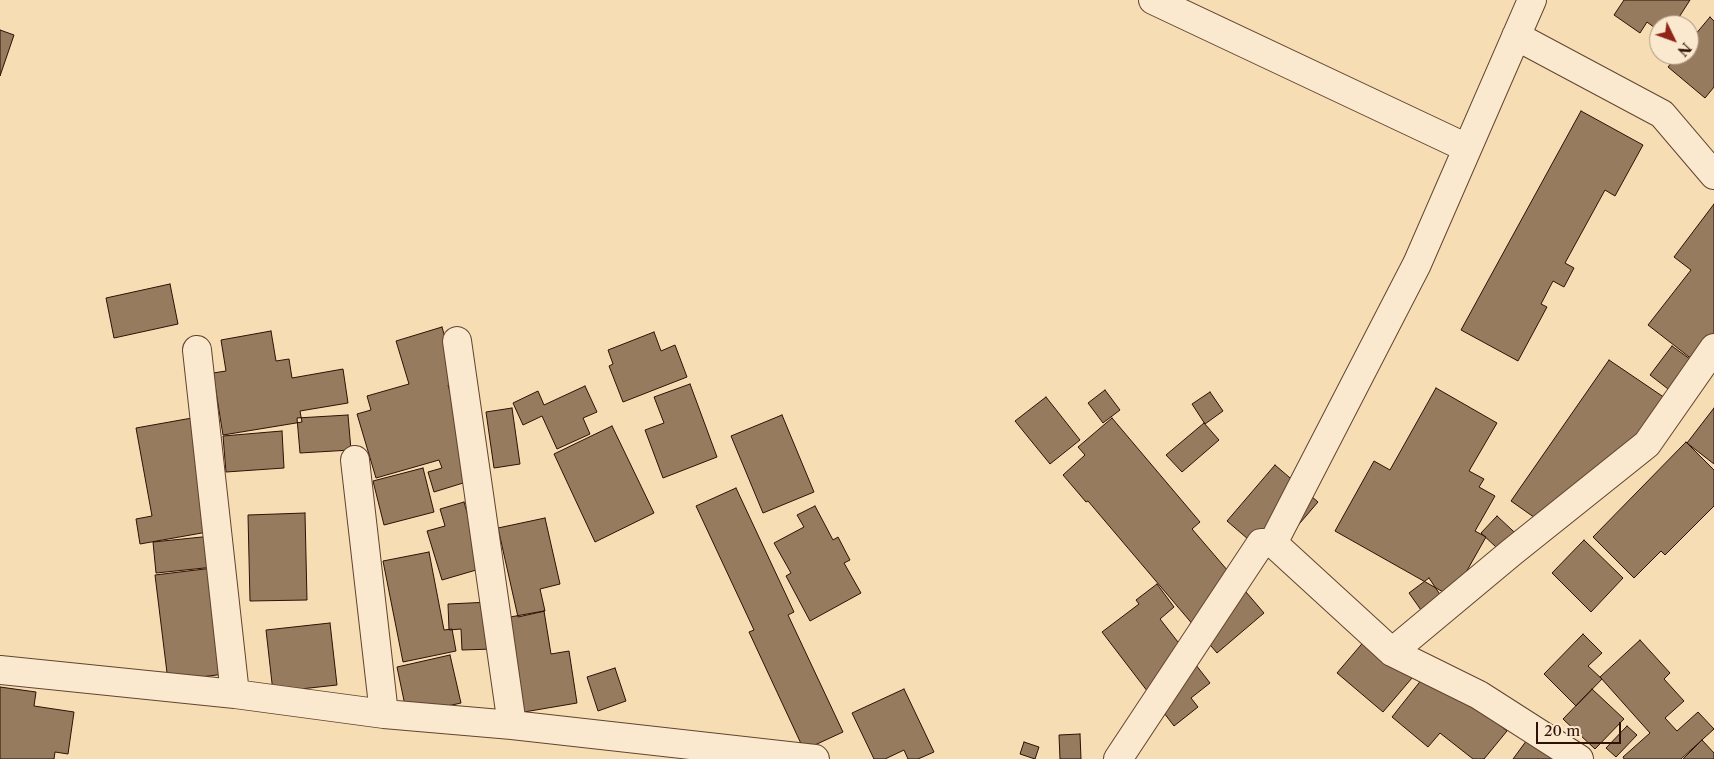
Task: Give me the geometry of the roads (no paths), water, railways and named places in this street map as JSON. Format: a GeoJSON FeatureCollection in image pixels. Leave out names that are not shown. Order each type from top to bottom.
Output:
{"type":"FeatureCollection","features":[{"type":"Feature","properties":{"kind":"street"},"geometry":{"type":"LineString","coordinates":[[1153,0],[1467,148]]}},
{"type":"Feature","properties":{"kind":"street"},"geometry":{"type":"LineString","coordinates":[[1273,542],[1417,264],[1532,0]]}},
{"type":"Feature","properties":{"kind":"street"},"geometry":{"type":"LineString","coordinates":[[1516,36],[1662,114],[1714,175]]}},
{"type":"Feature","properties":{"kind":"street"},"geometry":{"type":"LineString","coordinates":[[457,342],[512,725]]}},
{"type":"Feature","properties":{"kind":"street"},"geometry":{"type":"LineString","coordinates":[[1392,652],[1512,552],[1647,444],[1714,348]]}},
{"type":"Feature","properties":{"kind":"street"},"geometry":{"type":"LineString","coordinates":[[197,350],[235,694]]}},
{"type":"Feature","properties":{"kind":"street"},"geometry":{"type":"LineString","coordinates":[[355,460],[384,714]]}},
{"type":"Feature","properties":{"kind":"street"},"geometry":{"type":"LineString","coordinates":[[1118,759],[1261,543],[1273,542],[1392,652],[1479,695],[1578,759]]}},
{"type":"Feature","properties":{"kind":"street"},"geometry":{"type":"LineString","coordinates":[[0,670],[235,694],[384,714],[512,725],[815,759]]}}]}
